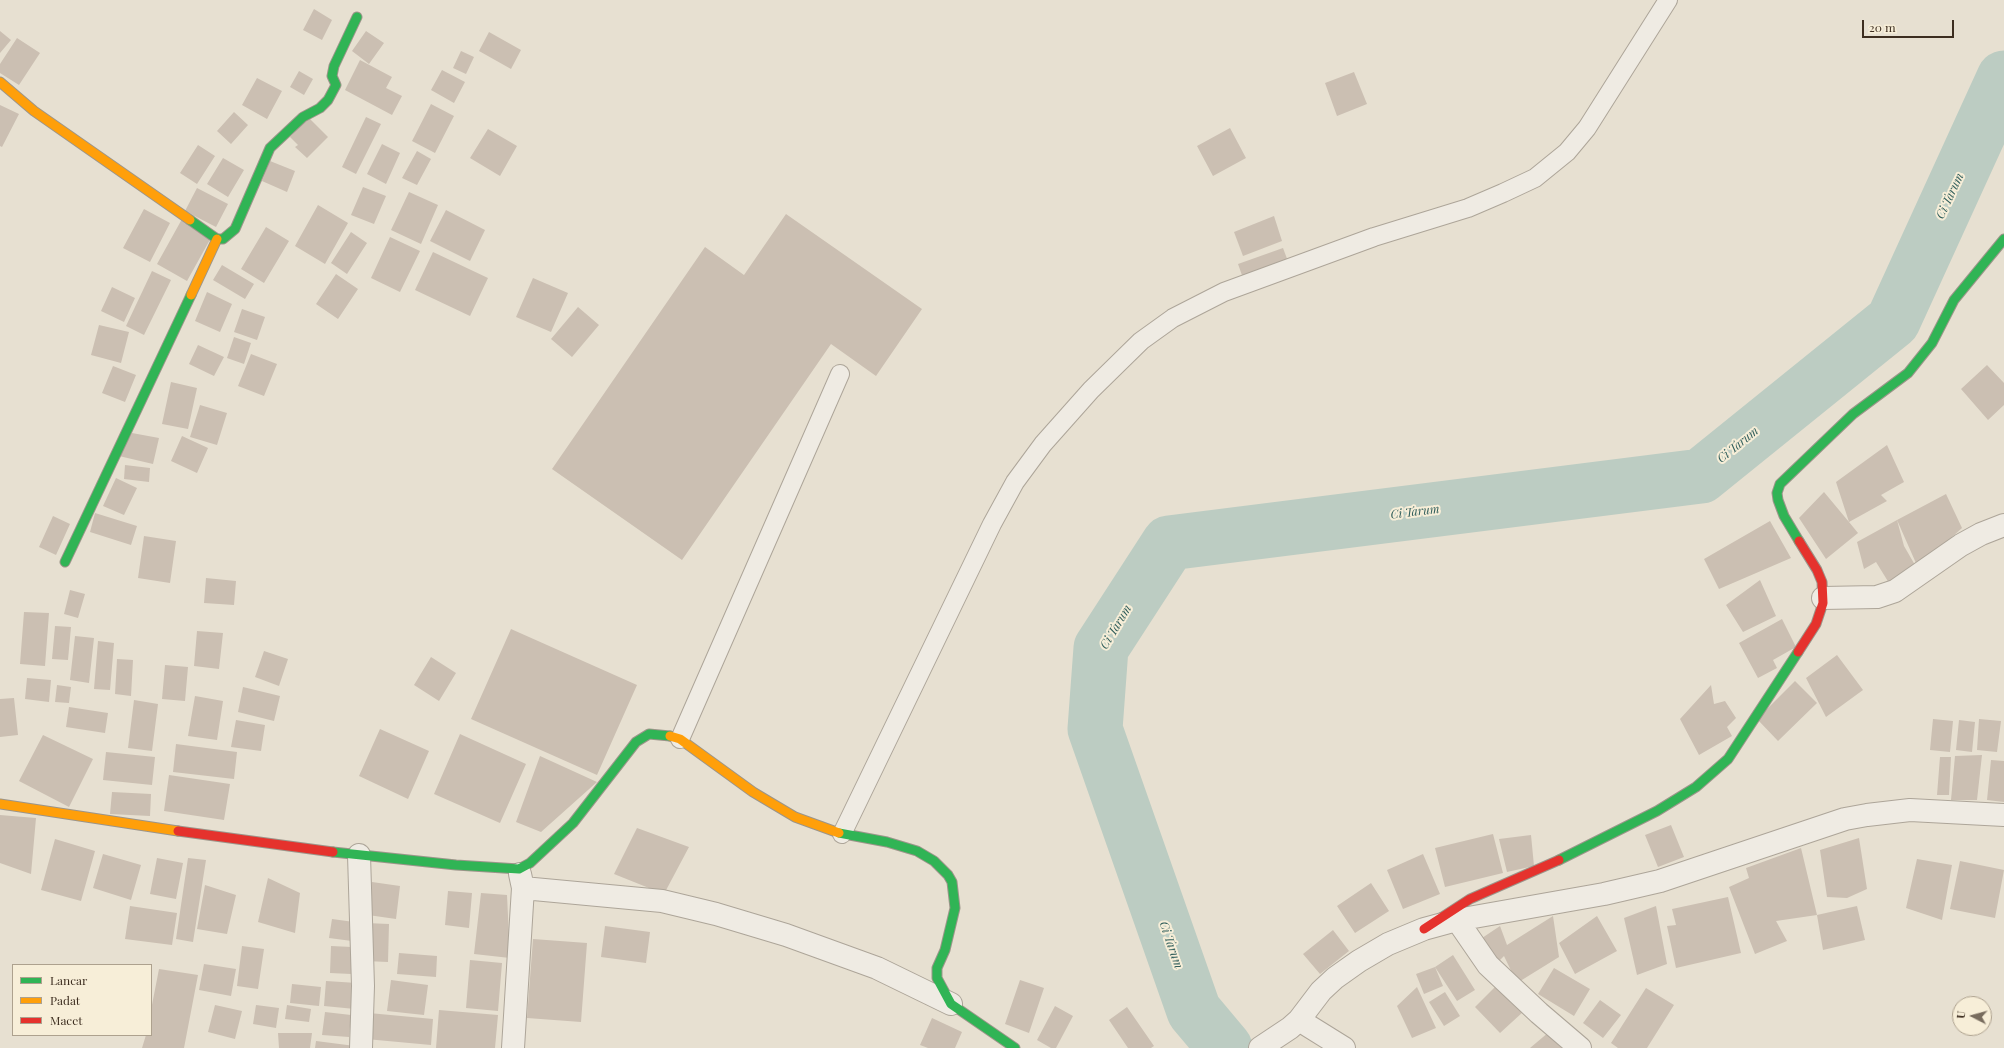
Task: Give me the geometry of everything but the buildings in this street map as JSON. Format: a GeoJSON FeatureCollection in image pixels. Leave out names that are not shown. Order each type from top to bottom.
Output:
{"type":"FeatureCollection","features":[{"type":"Feature","properties":{"kind":"street"},"geometry":{"type":"LineString","coordinates":[[0,82],[34,111],[128,178],[217,239],[225,238],[235,229],[270,148],[303,117],[320,108],[328,100],[336,85],[332,76],[334,66],[357,17]]}},
{"type":"Feature","properties":{"kind":"street"},"geometry":{"type":"LineString","coordinates":[[64,562],[217,239]]}},
{"type":"Feature","properties":{"kind":"street"},"geometry":{"type":"LineString","coordinates":[[1424,929],[1470,899],[1542,870],[1657,811],[1696,787],[1715,772],[1731,754],[1816,624],[1821,611],[1823,598],[1822,582],[1817,570],[1784,516],[1777,493],[1780,484],[1853,414],[1908,373],[1932,343],[1954,300],[2004,240]]}},
{"type":"Feature","properties":{"kind":"street"},"geometry":{"type":"LineString","coordinates":[[1823,598],[1877,597],[1895,591],[1961,545],[1981,534],[2004,526]]}},
{"type":"Feature","properties":{"kind":"street"},"geometry":{"type":"LineString","coordinates":[[513,1048],[521,879],[530,863],[573,823],[636,742],[649,734],[658,734],[680,739],[772,804],[815,826],[842,834],[887,842],[917,851],[934,860],[948,875],[952,882],[955,908],[945,950],[937,968],[937,978],[951,1004]]}},
{"type":"Feature","properties":{"kind":"street"},"geometry":{"type":"LineString","coordinates":[[0,804],[228,839],[456,865],[521,879],[662,901],[716,914],[786,935],[877,968],[951,1004],[1015,1048]]}},
{"type":"Feature","properties":{"kind":"street"},"geometry":{"type":"LineString","coordinates":[[1260,1048],[1294,1024],[1321,991],[1335,978],[1359,960],[1388,944],[1424,929],[1457,920],[1604,894],[1660,881],[1838,822],[1867,815],[1910,810],[2004,815]]}},
{"type":"Feature","properties":{"kind":"street"},"geometry":{"type":"LineString","coordinates":[[359,855],[363,986],[361,1048]]}},
{"type":"Feature","properties":{"kind":"street"},"geometry":{"type":"LineString","coordinates":[[1457,920],[1488,965],[1539,1013],[1580,1048]]}},
{"type":"Feature","properties":{"kind":"street"},"geometry":{"type":"LineString","coordinates":[[1294,1024],[1344,1048]]}},
{"type":"Feature","properties":{"kind":"lane"},"geometry":{"type":"LineString","coordinates":[[842,834],[996,517],[1015,482],[1043,444],[1090,390],[1141,341],[1173,318],[1224,292],[1374,237],[1468,208],[1535,178],[1567,152],[1587,128],[1668,0]]}},
{"type":"Feature","properties":{"kind":"lane"},"geometry":{"type":"LineString","coordinates":[[680,739],[840,374]]}},
{"type":"Feature","properties":{"kind":"waterway","name":"Ci Tarum"},"geometry":{"type":"LineString","coordinates":[[1225,1048],[1194,1011],[1095,729],[1101,648],[1169,543],[1701,476],[1893,321],[2004,78]]}},
{"type":"Feature","properties":{"kind":"traffic: fast"},"geometry":{"type":"LineString","coordinates":[[190,220],[217,239],[223,239],[235,229],[270,148],[303,117],[320,108],[328,100],[336,85],[332,76],[334,66],[357,17]]}},
{"type":"Feature","properties":{"kind":"traffic: fast"},"geometry":{"type":"LineString","coordinates":[[1799,541],[1784,516],[1778,500],[1777,493],[1780,484],[1853,414],[1908,373],[1932,343],[1954,300],[2004,239]]}},
{"type":"Feature","properties":{"kind":"traffic: fast"},"geometry":{"type":"LineString","coordinates":[[65,562],[191,295]]}},
{"type":"Feature","properties":{"kind":"traffic: fast"},"geometry":{"type":"LineString","coordinates":[[1559,860],[1657,811],[1696,787],[1728,759],[1798,652]]}},
{"type":"Feature","properties":{"kind":"traffic: fast"},"geometry":{"type":"LineString","coordinates":[[333,852],[456,865],[519,869],[530,863],[573,823],[636,742],[649,734],[670,736]]}},
{"type":"Feature","properties":{"kind":"traffic: fast"},"geometry":{"type":"LineString","coordinates":[[839,833],[887,842],[917,851],[934,861],[948,875],[952,882],[955,908],[945,950],[937,968],[937,978],[951,1004],[1015,1048]]}},
{"type":"Feature","properties":{"kind":"traffic: slow"},"geometry":{"type":"LineString","coordinates":[[0,82],[34,111],[190,220]]}},
{"type":"Feature","properties":{"kind":"traffic: slow"},"geometry":{"type":"LineString","coordinates":[[191,295],[217,239]]}},
{"type":"Feature","properties":{"kind":"traffic: slow"},"geometry":{"type":"LineString","coordinates":[[670,736],[680,739],[753,792],[795,817],[839,833]]}},
{"type":"Feature","properties":{"kind":"traffic: slow"},"geometry":{"type":"LineString","coordinates":[[0,804],[178,831]]}},
{"type":"Feature","properties":{"kind":"traffic: jam"},"geometry":{"type":"LineString","coordinates":[[1798,652],[1816,624],[1823,603],[1822,582],[1817,570],[1799,541]]}},
{"type":"Feature","properties":{"kind":"traffic: jam"},"geometry":{"type":"LineString","coordinates":[[178,831],[333,852]]}},
{"type":"Feature","properties":{"kind":"traffic: jam"},"geometry":{"type":"LineString","coordinates":[[1424,929],[1470,899],[1559,860]]}}]}
